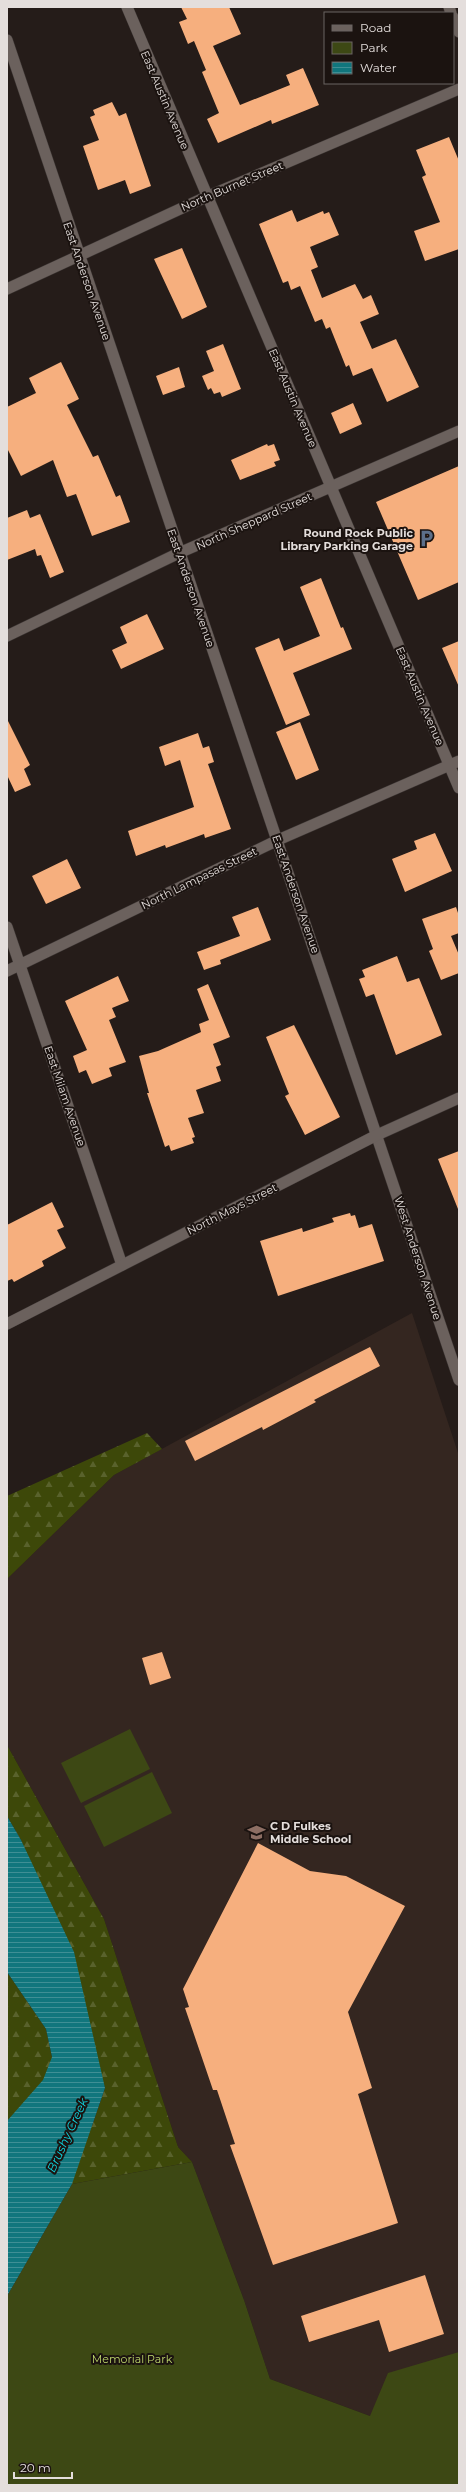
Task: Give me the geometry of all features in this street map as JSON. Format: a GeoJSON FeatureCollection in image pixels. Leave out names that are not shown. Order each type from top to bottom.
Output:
{"type":"FeatureCollection","features":[{"type":"Feature","properties":{"kind":"street","name":"East Austin Avenue"},"geometry":{"type":"LineString","coordinates":[[127,7],[206,196],[331,487],[454,763],[459,788]]}},
{"type":"Feature","properties":{"kind":"street"},"geometry":{"type":"LineString","coordinates":[[454,20],[459,32]]}},
{"type":"Feature","properties":{"kind":"street","name":"East Anderson Avenue"},"geometry":{"type":"LineString","coordinates":[[7,40],[78,255],[278,840],[377,1136]]}},
{"type":"Feature","properties":{"kind":"street","name":"North Burnet Street"},"geometry":{"type":"LineString","coordinates":[[7,288],[206,196],[459,89]]}},
{"type":"Feature","properties":{"kind":"street","name":"North Sheppard Street"},"geometry":{"type":"LineString","coordinates":[[7,636],[179,553],[459,431]]}},
{"type":"Feature","properties":{"kind":"street","name":"North Lampasas Street"},"geometry":{"type":"LineString","coordinates":[[7,971],[278,840],[454,763]]}},
{"type":"Feature","properties":{"kind":"street","name":"East Milam Avenue"},"geometry":{"type":"LineString","coordinates":[[7,927],[122,1265]]}},
{"type":"Feature","properties":{"kind":"street","name":"North Mays Street"},"geometry":{"type":"LineString","coordinates":[[7,1324],[377,1136],[459,1098]]}},
{"type":"Feature","properties":{"kind":"street","name":"West Anderson Avenue"},"geometry":{"type":"LineString","coordinates":[[377,1136],[459,1380]]}},
{"type":"Feature","properties":{"kind":"shaded area","name":"C D Fulkes Middle School"},"geometry":{"type":"Polygon","coordinates":[[[412,1313],[459,1456],[459,2485],[370,2416],[270,2379],[244,2300],[192,2162],[178,2147],[104,1919],[7,1745],[7,1579],[114,1475],[412,1313]]]}},
{"type":"Feature","properties":{"kind":"green space"},"geometry":{"type":"Polygon","coordinates":[[[147,1433],[162,1449],[114,1475],[7,1579],[7,1496],[147,1433]]]}},
{"type":"Feature","properties":{"kind":"green space"},"geometry":{"type":"Polygon","coordinates":[[[130,1729],[150,1769],[81,1803],[61,1763],[130,1729]]]}},
{"type":"Feature","properties":{"kind":"green space"},"geometry":{"type":"Polygon","coordinates":[[[7,1745],[104,1919],[178,2147],[192,2162],[72,2184],[7,2169],[7,1972],[46,2029],[52,2057],[92,2126],[105,2088],[21,1840],[7,1816],[7,1745]]]}},
{"type":"Feature","properties":{"kind":"green space"},"geometry":{"type":"Polygon","coordinates":[[[152,1772],[172,1813],[104,1847],[84,1806],[152,1772]]]}},
{"type":"Feature","properties":{"kind":"green space","name":"Memorial Park"},"geometry":{"type":"Polygon","coordinates":[[[192,2162],[244,2300],[270,2379],[370,2416],[388,2373],[459,2352],[459,2485],[7,2485],[7,2296],[72,2184],[192,2162]]]}},
{"type":"Feature","properties":{"kind":"water","name":"Brushy Creek"},"geometry":{"type":"Polygon","coordinates":[[[7,1816],[21,1840],[74,1952],[105,2088],[72,2184],[7,2296],[7,2121],[43,2080],[52,2057],[46,2029],[7,1972],[7,1816]]]}},
{"type":"Feature","properties":{"kind":"building"},"geometry":{"type":"Polygon","coordinates":[[[181,7],[229,7],[241,34],[213,46],[240,105],[290,85],[286,75],[303,68],[319,105],[272,124],[271,120],[218,143],[207,119],[219,113],[202,72],[206,70],[194,41],[188,44],[179,22],[187,19],[181,7]]]}},
{"type":"Feature","properties":{"kind":"building"},"geometry":{"type":"Polygon","coordinates":[[[112,102],[119,116],[126,113],[151,186],[130,194],[125,180],[98,190],[83,146],[99,140],[90,117],[95,115],[93,110],[112,102]]]}},
{"type":"Feature","properties":{"kind":"building"},"geometry":{"type":"Polygon","coordinates":[[[449,137],[459,161],[459,249],[425,261],[414,231],[440,222],[422,177],[426,175],[416,150],[449,137]]]}},
{"type":"Feature","properties":{"kind":"building"},"geometry":{"type":"Polygon","coordinates":[[[292,210],[297,222],[323,211],[324,214],[329,212],[339,235],[310,247],[318,267],[311,270],[322,298],[355,284],[363,299],[371,295],[379,314],[360,322],[372,349],[396,339],[419,387],[387,402],[372,368],[353,376],[349,365],[346,367],[330,327],[326,329],[322,319],[315,322],[300,286],[291,290],[288,281],[283,283],[259,224],[292,210]]]}},
{"type":"Feature","properties":{"kind":"building"},"geometry":{"type":"Polygon","coordinates":[[[182,248],[207,307],[182,319],[154,259],[182,248]]]}},
{"type":"Feature","properties":{"kind":"building"},"geometry":{"type":"Polygon","coordinates":[[[223,344],[241,389],[222,397],[220,392],[214,394],[211,388],[208,390],[202,376],[214,371],[206,351],[223,344]]]}},
{"type":"Feature","properties":{"kind":"building"},"geometry":{"type":"Polygon","coordinates":[[[61,362],[79,399],[67,405],[93,457],[98,455],[116,497],[120,495],[130,522],[92,536],[76,494],[67,497],[53,460],[21,476],[7,448],[7,407],[36,393],[29,378],[61,362]]]}},
{"type":"Feature","properties":{"kind":"building"},"geometry":{"type":"Polygon","coordinates":[[[179,367],[185,387],[163,395],[156,376],[179,367]]]}},
{"type":"Feature","properties":{"kind":"building"},"geometry":{"type":"Polygon","coordinates":[[[353,403],[362,424],[340,434],[331,413],[353,403]]]}},
{"type":"Feature","properties":{"kind":"building"},"geometry":{"type":"Polygon","coordinates":[[[267,444],[268,446],[274,444],[280,460],[274,462],[276,466],[240,480],[231,460],[267,444]]]}},
{"type":"Feature","properties":{"kind":"building","name":"Round Rock Public Library Parking Garage"},"geometry":{"type":"Polygon","coordinates":[[[459,466],[459,582],[418,600],[376,502],[459,466]]]}},
{"type":"Feature","properties":{"kind":"building"},"geometry":{"type":"Polygon","coordinates":[[[27,510],[30,518],[40,514],[64,572],[50,578],[41,555],[37,556],[35,549],[7,560],[7,518],[27,510]]]}},
{"type":"Feature","properties":{"kind":"building"},"geometry":{"type":"Polygon","coordinates":[[[321,578],[341,628],[343,627],[352,649],[293,673],[310,715],[286,725],[255,648],[279,638],[284,651],[320,636],[300,587],[321,578]]]}},
{"type":"Feature","properties":{"kind":"building"},"geometry":{"type":"Polygon","coordinates":[[[147,614],[164,649],[121,669],[112,650],[127,643],[120,627],[147,614]]]}},
{"type":"Feature","properties":{"kind":"building"},"geometry":{"type":"Polygon","coordinates":[[[459,641],[459,687],[442,648],[459,641]]]}},
{"type":"Feature","properties":{"kind":"building"},"geometry":{"type":"Polygon","coordinates":[[[7,719],[30,765],[24,769],[31,785],[15,792],[7,775],[7,719]]]}},
{"type":"Feature","properties":{"kind":"building"},"geometry":{"type":"Polygon","coordinates":[[[300,722],[319,770],[296,780],[276,732],[300,722]]]}},
{"type":"Feature","properties":{"kind":"building"},"geometry":{"type":"Polygon","coordinates":[[[198,733],[203,748],[209,746],[214,762],[208,764],[231,829],[205,838],[204,834],[166,848],[165,845],[136,856],[128,831],[194,807],[180,760],[165,766],[159,747],[198,733]]]}},
{"type":"Feature","properties":{"kind":"building"},"geometry":{"type":"Polygon","coordinates":[[[435,833],[452,871],[405,892],[392,859],[417,849],[414,841],[435,833]]]}},
{"type":"Feature","properties":{"kind":"building"},"geometry":{"type":"Polygon","coordinates":[[[67,859],[81,888],[46,904],[32,876],[67,859]]]}},
{"type":"Feature","properties":{"kind":"building"},"geometry":{"type":"Polygon","coordinates":[[[258,907],[271,940],[220,960],[221,964],[204,970],[197,952],[240,936],[232,917],[258,907]]]}},
{"type":"Feature","properties":{"kind":"building"},"geometry":{"type":"Polygon","coordinates":[[[456,907],[459,916],[459,933],[451,936],[459,955],[459,973],[441,980],[429,951],[433,949],[422,919],[456,907]]]}},
{"type":"Feature","properties":{"kind":"building"},"geometry":{"type":"Polygon","coordinates":[[[397,956],[407,982],[419,978],[442,1035],[396,1055],[374,994],[366,997],[359,979],[365,977],[362,970],[397,956]]]}},
{"type":"Feature","properties":{"kind":"building"},"geometry":{"type":"Polygon","coordinates":[[[118,976],[129,1001],[112,1008],[116,1017],[109,1020],[126,1062],[109,1068],[112,1076],[92,1084],[86,1070],[79,1073],[73,1056],[87,1050],[65,1001],[118,976]]]}},
{"type":"Feature","properties":{"kind":"building"},"geometry":{"type":"Polygon","coordinates":[[[208,984],[230,1037],[213,1044],[221,1065],[216,1067],[221,1081],[196,1090],[204,1113],[188,1118],[195,1137],[192,1138],[194,1143],[171,1151],[169,1145],[165,1147],[147,1093],[149,1093],[139,1056],[158,1051],[201,1032],[199,1024],[209,1020],[197,989],[208,984]]]}},
{"type":"Feature","properties":{"kind":"building"},"geometry":{"type":"Polygon","coordinates":[[[294,1025],[340,1117],[305,1135],[285,1096],[289,1094],[266,1037],[294,1025]]]}},
{"type":"Feature","properties":{"kind":"building"},"geometry":{"type":"Polygon","coordinates":[[[459,1151],[459,1209],[458,1209],[438,1159],[459,1151]]]}},
{"type":"Feature","properties":{"kind":"building"},"geometry":{"type":"Polygon","coordinates":[[[52,1202],[64,1227],[57,1230],[66,1248],[42,1261],[44,1266],[14,1282],[12,1279],[7,1281],[7,1225],[52,1202]]]}},
{"type":"Feature","properties":{"kind":"building"},"geometry":{"type":"Polygon","coordinates":[[[350,1213],[351,1216],[355,1215],[359,1228],[372,1224],[384,1261],[278,1296],[260,1241],[302,1228],[303,1232],[334,1222],[332,1218],[350,1213]]]}},
{"type":"Feature","properties":{"kind":"building"},"geometry":{"type":"Polygon","coordinates":[[[370,1347],[380,1366],[314,1400],[316,1402],[263,1430],[262,1427],[195,1461],[185,1441],[370,1347]]]}},
{"type":"Feature","properties":{"kind":"building"},"geometry":{"type":"Polygon","coordinates":[[[162,1652],[171,1678],[150,1685],[142,1658],[162,1652]]]}},
{"type":"Feature","properties":{"kind":"building"},"geometry":{"type":"Polygon","coordinates":[[[258,1843],[310,1871],[346,1876],[405,1906],[348,2012],[372,2088],[358,2094],[398,2223],[273,2265],[230,2145],[235,2144],[217,2090],[213,2090],[185,2008],[189,2007],[183,1989],[258,1843]]]}},
{"type":"Feature","properties":{"kind":"building"},"geometry":{"type":"Polygon","coordinates":[[[425,2275],[444,2334],[389,2352],[379,2320],[309,2342],[301,2316],[425,2275]]]}},
{"type":"Feature","properties":{"kind":"place","name":"Round Rock Public Library Parking Garage"},"geometry":{"type":"Point","coordinates":[426,539]}},
{"type":"Feature","properties":{"kind":"place","name":"C D Fulkes Middle School"},"geometry":{"type":"Point","coordinates":[257,1832]}}]}
